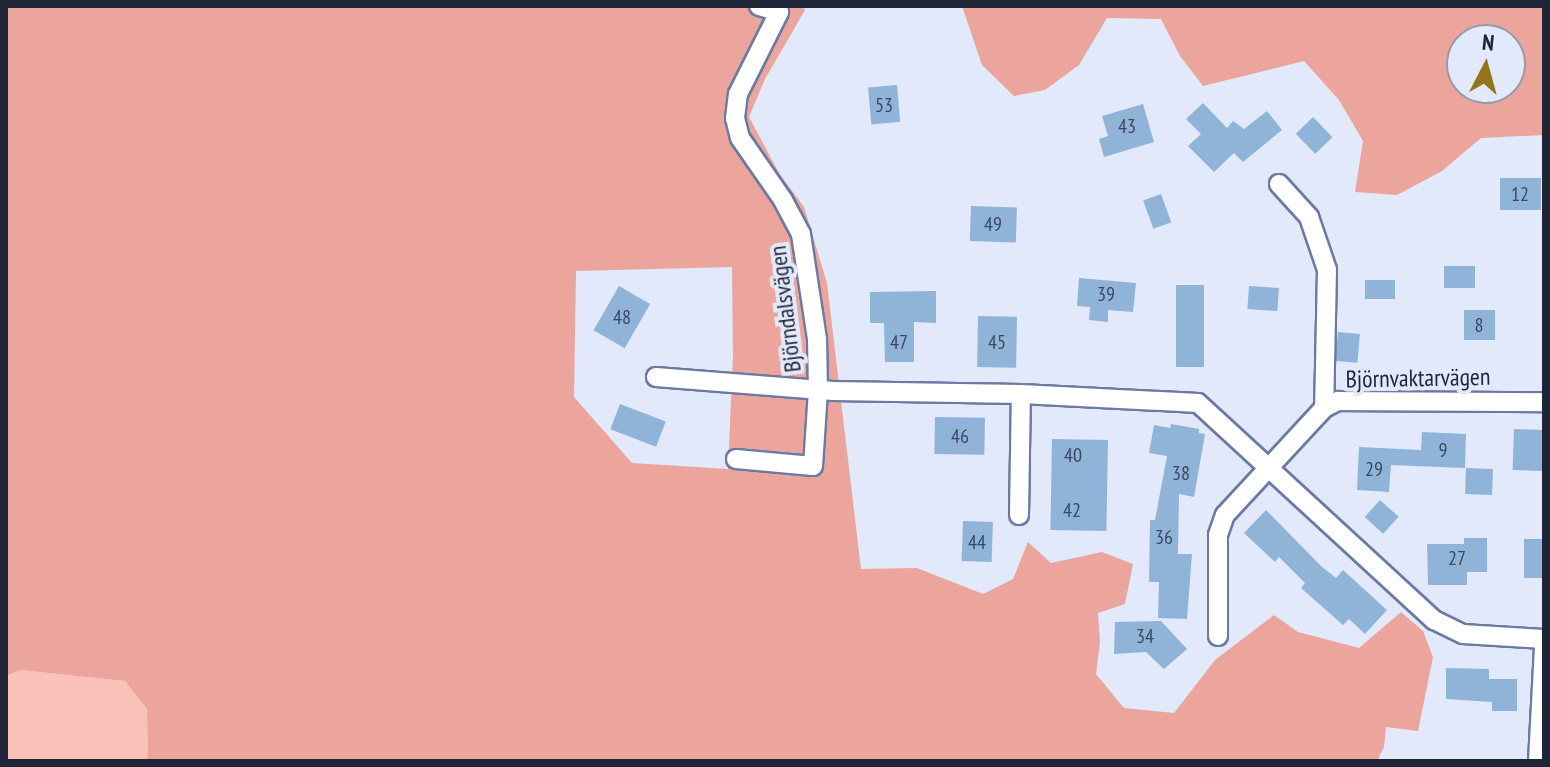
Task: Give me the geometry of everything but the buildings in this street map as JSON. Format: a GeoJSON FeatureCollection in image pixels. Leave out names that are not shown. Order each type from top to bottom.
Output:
{"type":"FeatureCollection","features":[{"type":"Feature","properties":{"kind":"street","name":"Björndalsvägen"},"geometry":{"type":"LineString","coordinates":[[736,459],[813,466],[818,390],[817,339],[801,234],[783,200],[740,138],[735,118],[738,94],[779,12],[759,6]]}},
{"type":"Feature","properties":{"kind":"street"},"geometry":{"type":"LineString","coordinates":[[1279,184],[1309,217],[1327,270],[1324,408]]}},
{"type":"Feature","properties":{"kind":"street","name":"Björndalsvägen"},"geometry":{"type":"LineString","coordinates":[[656,377],[818,390],[1021,394],[1198,403],[1434,620],[1463,634],[1544,642]]}},
{"type":"Feature","properties":{"kind":"street"},"geometry":{"type":"LineString","coordinates":[[1019,515],[1021,394]]}},
{"type":"Feature","properties":{"kind":"street","name":"Björnvaktarvägen"},"geometry":{"type":"LineString","coordinates":[[1272,468],[1324,408],[1338,401],[1544,402]]}},
{"type":"Feature","properties":{"kind":"street"},"geometry":{"type":"LineString","coordinates":[[1218,636],[1218,535],[1225,515],[1272,468]]}},
{"type":"Feature","properties":{"kind":"street"},"geometry":{"type":"LineString","coordinates":[[1538,761],[1544,642]]}},
{"type":"Feature","properties":{"kind":"shaded area"},"geometry":{"type":"Polygon","coordinates":[[[6,6],[803,6],[805,10],[765,79],[749,117],[779,173],[804,207],[827,283],[861,569],[917,568],[983,594],[1013,579],[1028,542],[1051,563],[1102,552],[1133,564],[1125,604],[1098,613],[1100,642],[1096,674],[1124,708],[1174,713],[1215,660],[1274,615],[1298,632],[1359,648],[1401,612],[1423,631],[1433,657],[1418,731],[1386,727],[1384,747],[1377,761],[144,761],[148,756],[147,709],[125,681],[20,670],[6,676],[6,6]],[[732,267],[576,271],[574,397],[632,463],[728,469],[733,356],[732,267]]]}},
{"type":"Feature","properties":{"kind":"shaded area"},"geometry":{"type":"Polygon","coordinates":[[[962,6],[1544,6],[1544,135],[1481,138],[1442,171],[1397,195],[1355,192],[1363,141],[1339,100],[1304,61],[1203,86],[1180,56],[1161,19],[1107,18],[1079,65],[1045,90],[1014,96],[982,65],[962,6]]]}},
{"type":"Feature","properties":{"kind":"shaded area"},"geometry":{"type":"Polygon","coordinates":[[[20,670],[125,681],[147,709],[148,756],[144,761],[6,761],[6,676],[20,670]]]}}]}
